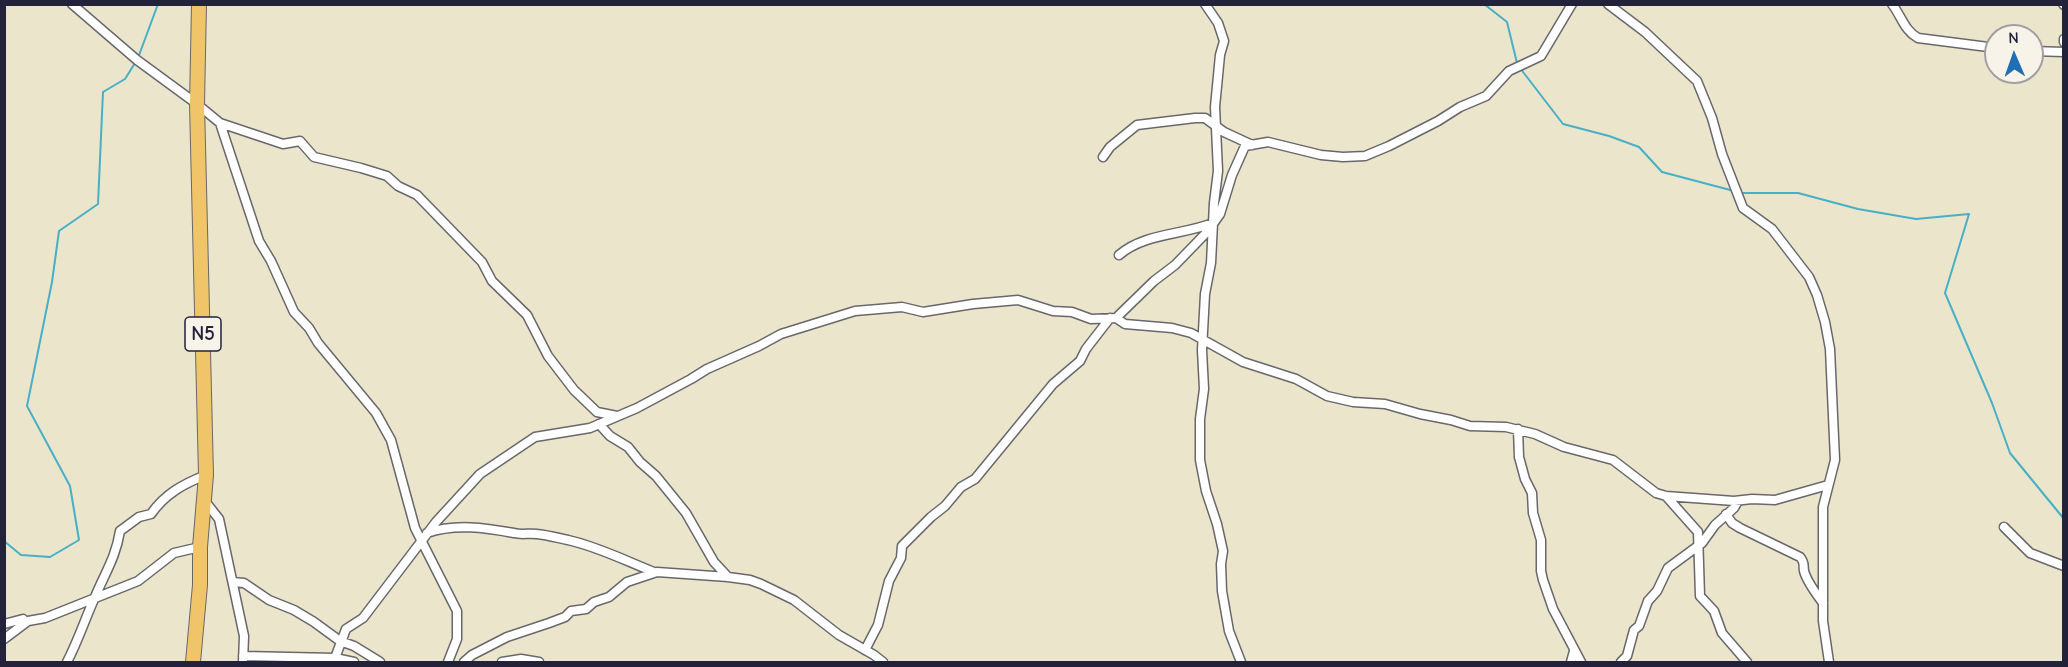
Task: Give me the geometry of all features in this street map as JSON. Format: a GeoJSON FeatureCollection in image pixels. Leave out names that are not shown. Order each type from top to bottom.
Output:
{"type":"FeatureCollection","features":[{"type":"Feature","properties":{"kind":"highway","name":"N5"},"geometry":{"type":"LineString","coordinates":[[193,663],[206,475],[197,104],[199,4]]}},
{"type":"Feature","properties":{"kind":"street"},"geometry":{"type":"LineString","coordinates":[[72,4],[137,60],[220,123],[283,144],[300,141],[314,157],[387,176],[398,186],[417,195],[482,262],[492,281],[527,315],[548,356],[574,390],[597,412],[618,416]]}},
{"type":"Feature","properties":{"kind":"street"},"geometry":{"type":"LineString","coordinates":[[1205,4],[1218,23],[1224,41],[1220,55],[1215,107],[1218,171],[1202,339],[1204,389],[1200,419],[1200,460],[1223,551],[1222,591],[1229,631],[1241,663]]}},
{"type":"Feature","properties":{"kind":"street"},"geometry":{"type":"LineString","coordinates":[[866,650],[878,626],[889,581],[901,558],[902,546],[945,506],[961,487],[975,479],[1053,384],[1080,361],[1086,349],[1113,318],[1174,265],[1213,223],[1220,214],[1245,146],[1268,142],[1321,155],[1343,157],[1365,156],[1389,146],[1438,122],[1460,107],[1486,96],[1509,71],[1541,56],[1572,4]]}},
{"type":"Feature","properties":{"kind":"street"},"geometry":{"type":"LineString","coordinates":[[1608,4],[1645,32],[1697,81],[1743,208],[1772,229],[1809,277],[1825,322],[1830,349],[1835,460],[1824,507],[1823,621],[1829,663]]}},
{"type":"Feature","properties":{"kind":"street"},"geometry":{"type":"LineString","coordinates":[[1892,4],[1910,34],[1918,38],[1984,46]]}},
{"type":"Feature","properties":{"kind":"street"},"geometry":{"type":"LineString","coordinates":[[2044,51],[2064,52]]}},
{"type":"Feature","properties":{"kind":"street"},"geometry":{"type":"LineString","coordinates":[[1103,157],[1110,147],[1137,125],[1195,118],[1205,118],[1252,145]]}},
{"type":"Feature","properties":{"kind":"street"},"geometry":{"type":"LineString","coordinates":[[220,123],[259,241],[271,261],[294,312],[376,413],[391,440],[420,542],[457,611],[457,639],[448,663]]}},
{"type":"Feature","properties":{"kind":"street"},"geometry":{"type":"LineString","coordinates":[[1119,255],[1124,250],[1151,239],[1213,223]]}},
{"type":"Feature","properties":{"kind":"street"},"geometry":{"type":"LineString","coordinates":[[335,658],[346,629],[363,618],[427,533],[480,474],[535,437],[591,428],[669,392],[707,369],[781,334],[855,311],[902,307],[923,312],[1018,300],[1053,311],[1072,312],[1090,319],[1113,318],[1125,324],[1180,330],[1202,339],[1243,362],[1296,379],[1327,396],[1353,402],[1385,404],[1470,426],[1518,429],[1535,434],[1574,450],[1613,460],[1656,493],[1666,496],[1738,501],[1775,500],[1828,486]]}},
{"type":"Feature","properties":{"kind":"street"},"geometry":{"type":"LineString","coordinates":[[599,424],[610,436],[628,447],[656,476],[686,513],[714,562],[728,577]]}},
{"type":"Feature","properties":{"kind":"street"},"geometry":{"type":"LineString","coordinates":[[1518,429],[1518,457],[1532,493],[1533,513],[1541,540],[1541,571],[1553,609],[1581,663]]}},
{"type":"Feature","properties":{"kind":"street"},"geometry":{"type":"LineString","coordinates":[[67,663],[117,551],[120,531],[139,517],[151,514],[159,502],[184,484],[206,475]]}},
{"type":"Feature","properties":{"kind":"street"},"geometry":{"type":"LineString","coordinates":[[1666,496],[1696,529],[1700,596],[1714,611],[1722,633],[1747,663]]}},
{"type":"Feature","properties":{"kind":"street"},"geometry":{"type":"LineString","coordinates":[[204,500],[219,519],[244,636],[243,659],[335,658],[354,663]]}},
{"type":"Feature","properties":{"kind":"street"},"geometry":{"type":"LineString","coordinates":[[1621,663],[1627,656],[1634,630],[1639,626],[1648,601],[1657,591],[1668,568],[1698,546],[1738,501]]}},
{"type":"Feature","properties":{"kind":"street"},"geometry":{"type":"LineString","coordinates":[[1726,514],[1732,523],[1740,528],[1800,557],[1805,562],[1804,571],[1808,579],[1824,604]]}},
{"type":"Feature","properties":{"kind":"street"},"geometry":{"type":"LineString","coordinates":[[427,533],[456,527],[498,529],[515,534],[536,534],[582,544],[654,572],[750,580],[794,600],[883,663]]}},
{"type":"Feature","properties":{"kind":"street"},"geometry":{"type":"LineString","coordinates":[[2004,527],[2030,553],[2064,566]]}},
{"type":"Feature","properties":{"kind":"street"},"geometry":{"type":"LineString","coordinates":[[4,639],[28,621],[45,618],[138,581],[174,553],[200,547]]}},
{"type":"Feature","properties":{"kind":"street"},"geometry":{"type":"LineString","coordinates":[[464,663],[472,655],[507,637],[549,623],[571,611],[586,609],[594,602],[609,597],[627,582],[654,572]]}},
{"type":"Feature","properties":{"kind":"street"},"geometry":{"type":"LineString","coordinates":[[232,582],[243,583],[269,600],[294,610],[340,641],[354,646],[380,663]]}},
{"type":"Feature","properties":{"kind":"street"},"geometry":{"type":"LineString","coordinates":[[4,624],[23,619]]}},
{"type":"Feature","properties":{"kind":"street"},"geometry":{"type":"LineString","coordinates":[[1571,663],[1574,651]]}},
{"type":"Feature","properties":{"kind":"street"},"geometry":{"type":"LineString","coordinates":[[502,663],[521,659],[539,663]]}},
{"type":"Feature","properties":{"kind":"waterway"},"geometry":{"type":"LineString","coordinates":[[138,58],[158,4]]}},
{"type":"Feature","properties":{"kind":"waterway"},"geometry":{"type":"LineString","coordinates":[[1484,4],[1507,22],[1517,63]]}},
{"type":"Feature","properties":{"kind":"waterway"},"geometry":{"type":"LineString","coordinates":[[4,541],[21,555],[50,557],[79,540],[70,486],[27,406],[52,282],[59,231],[98,204],[103,92],[125,79],[135,63]]}},
{"type":"Feature","properties":{"kind":"waterway"},"geometry":{"type":"LineString","coordinates":[[1520,68],[1563,124],[1609,136],[1639,147],[1662,172],[1734,191]]}},
{"type":"Feature","properties":{"kind":"waterway"},"geometry":{"type":"LineString","coordinates":[[1739,193],[1798,193],[1858,209],[1916,219],[1969,214],[1945,293],[1992,403],[2010,453],[2064,519]]}}]}
